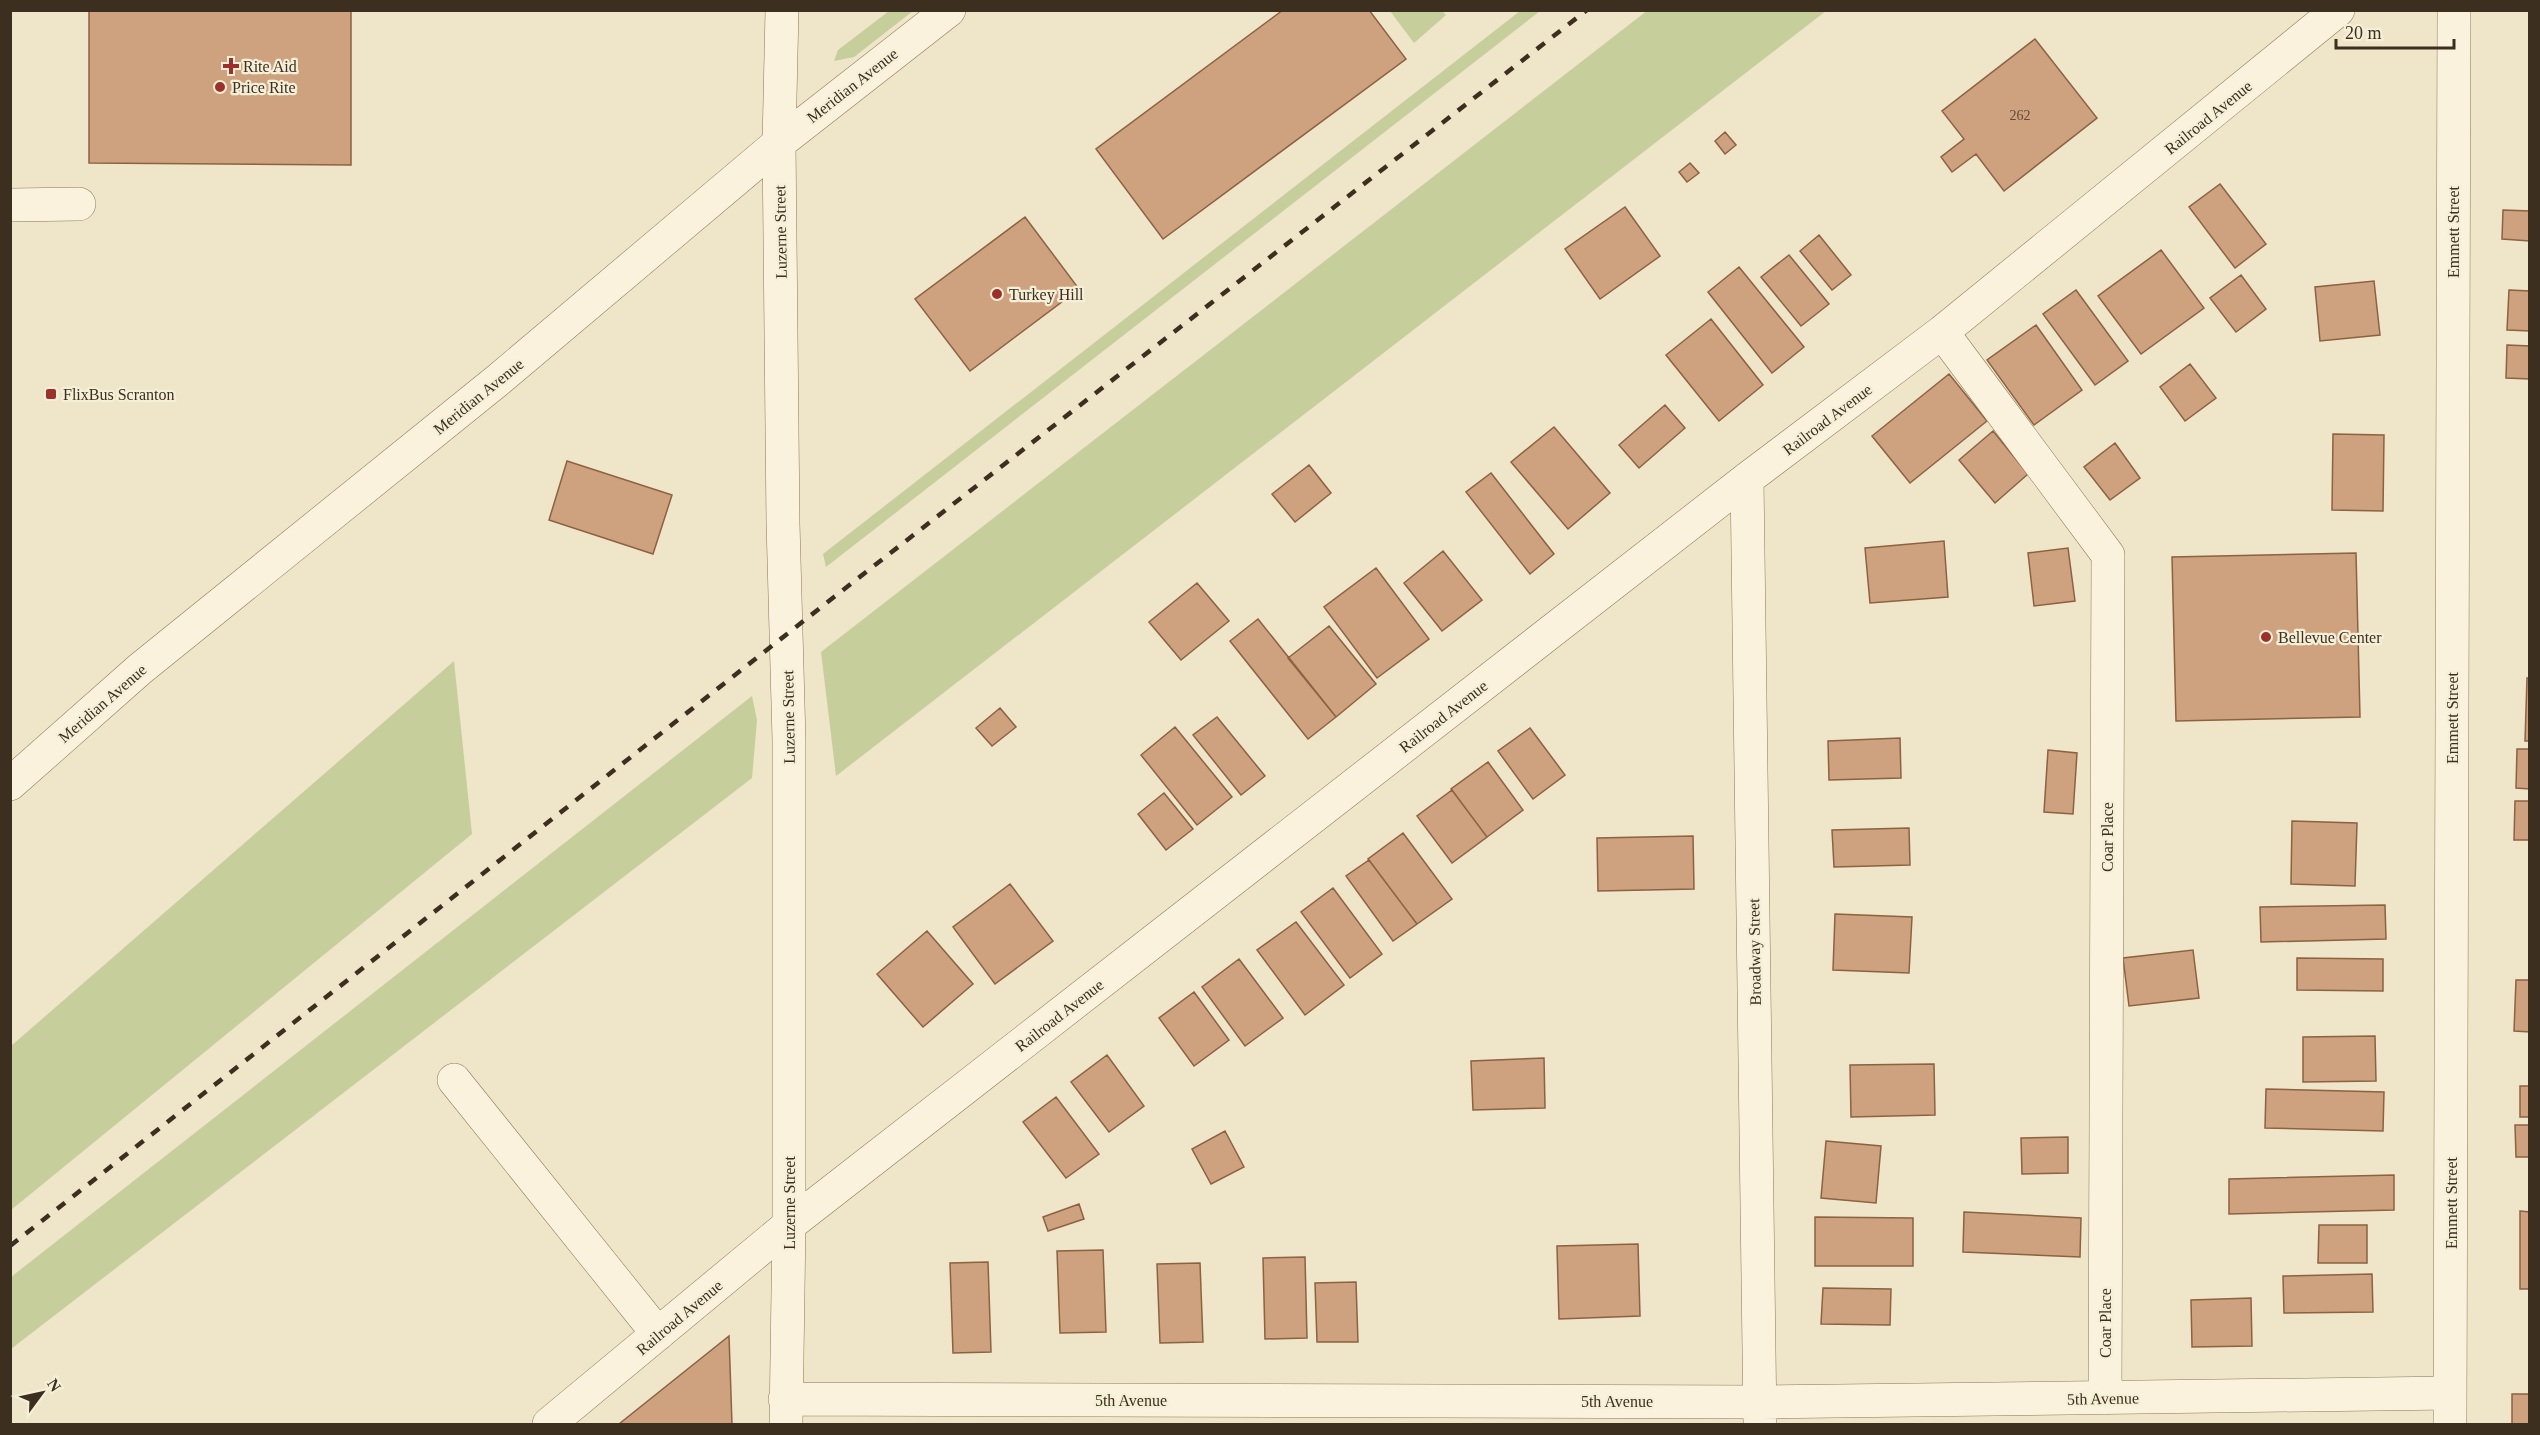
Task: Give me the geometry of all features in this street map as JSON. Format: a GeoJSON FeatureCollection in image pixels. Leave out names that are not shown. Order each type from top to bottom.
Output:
{"type":"FeatureCollection","features":[{"type":"Feature","properties":{"kind":"street","name":"Luzerne Street"},"geometry":{"type":"LineString","coordinates":[[782,10],[779,143],[783,523],[789,740],[789,1225],[785,1412]]}},
{"type":"Feature","properties":{"kind":"street","name":"Meridian Avenue"},"geometry":{"type":"LineString","coordinates":[[10,784],[140,669],[498,380],[779,143],[949,10]]}},
{"type":"Feature","properties":{"kind":"street","name":"Railroad Avenue"},"geometry":{"type":"LineString","coordinates":[[549,1425],[789,1225],[1747,479],[1941,332],[2338,10]]}},
{"type":"Feature","properties":{"kind":"street","name":"Emmett Street"},"geometry":{"type":"LineString","coordinates":[[2450,1409],[2454,10]]}},
{"type":"Feature","properties":{"kind":"street"},"geometry":{"type":"LineString","coordinates":[[10,205],[79,204]]}},
{"type":"Feature","properties":{"kind":"street","name":"Coar Place"},"geometry":{"type":"LineString","coordinates":[[1941,332],[2108,555],[2105,1398]]}},
{"type":"Feature","properties":{"kind":"street","name":"Broadway Street"},"geometry":{"type":"LineString","coordinates":[[1747,479],[1760,1413]]}},
{"type":"Feature","properties":{"kind":"street"},"geometry":{"type":"LineString","coordinates":[[454,1080],[658,1334]]}},
{"type":"Feature","properties":{"kind":"street","name":"5th Avenue"},"geometry":{"type":"LineString","coordinates":[[785,1412],[1760,1413],[2105,1398],[2450,1409]]}},
{"type":"Feature","properties":{"kind":"green space"},"geometry":{"type":"Polygon","coordinates":[[[1648,10],[1826,11],[836,776],[821,652],[1648,10]]]}},
{"type":"Feature","properties":{"kind":"green space"},"geometry":{"type":"Polygon","coordinates":[[[889,11],[913,11],[854,57],[834,61],[838,50],[889,11]]]}},
{"type":"Feature","properties":{"kind":"green space"},"geometry":{"type":"Polygon","coordinates":[[[1390,11],[1442,11],[1446,15],[1414,43],[1390,11]]]}},
{"type":"Feature","properties":{"kind":"green space"},"geometry":{"type":"Polygon","coordinates":[[[1520,11],[1540,11],[826,567],[823,554],[1520,11]]]}},
{"type":"Feature","properties":{"kind":"green space"},"geometry":{"type":"Polygon","coordinates":[[[454,661],[472,834],[11,1210],[11,1046],[454,661]]]}},
{"type":"Feature","properties":{"kind":"green space"},"geometry":{"type":"Polygon","coordinates":[[[752,696],[757,720],[752,778],[11,1349],[11,1277],[752,696]]]}},
{"type":"Feature","properties":{"kind":"building","name":"Price Rite"},"geometry":{"type":"Polygon","coordinates":[[[89,10],[351,10],[351,165],[89,163],[89,10]]]}},
{"type":"Feature","properties":{"kind":"building"},"geometry":{"type":"Polygon","coordinates":[[[1283,10],[1369,10],[1406,59],[1163,239],[1096,149],[1283,10]]]}},
{"type":"Feature","properties":{"kind":"building"},"geometry":{"type":"Polygon","coordinates":[[[2035,39],[2097,118],[2004,191],[1976,154],[1952,172],[1941,157],[1964,139],[1942,111],[2035,39]]]}},
{"type":"Feature","properties":{"kind":"building"},"geometry":{"type":"Polygon","coordinates":[[[1725,132],[1736,145],[1725,154],[1715,141],[1725,132]]]}},
{"type":"Feature","properties":{"kind":"building"},"geometry":{"type":"Polygon","coordinates":[[[1690,163],[1699,173],[1687,182],[1679,172],[1690,163]]]}},
{"type":"Feature","properties":{"kind":"building"},"geometry":{"type":"Polygon","coordinates":[[[2220,184],[2266,244],[2235,268],[2189,207],[2220,184]]]}},
{"type":"Feature","properties":{"kind":"building"},"geometry":{"type":"Polygon","coordinates":[[[1625,207],[1660,256],[1600,299],[1565,249],[1625,207]]]}},
{"type":"Feature","properties":{"kind":"building"},"geometry":{"type":"Polygon","coordinates":[[[2503,210],[2530,211],[2530,241],[2502,239],[2503,210]]]}},
{"type":"Feature","properties":{"kind":"building","name":"Turkey Hill"},"geometry":{"type":"Polygon","coordinates":[[[1025,217],[1079,289],[970,371],[915,299],[1025,217]]]}},
{"type":"Feature","properties":{"kind":"building"},"geometry":{"type":"Polygon","coordinates":[[[1819,235],[1851,275],[1832,290],[1800,251],[1819,235]]]}},
{"type":"Feature","properties":{"kind":"building"},"geometry":{"type":"Polygon","coordinates":[[[2161,250],[2204,308],[2141,354],[2098,296],[2161,250]]]}},
{"type":"Feature","properties":{"kind":"building"},"geometry":{"type":"Polygon","coordinates":[[[1789,255],[1829,304],[1801,326],[1761,277],[1789,255]]]}},
{"type":"Feature","properties":{"kind":"building"},"geometry":{"type":"Polygon","coordinates":[[[1739,267],[1804,347],[1772,373],[1708,292],[1739,267]]]}},
{"type":"Feature","properties":{"kind":"building"},"geometry":{"type":"Polygon","coordinates":[[[2241,275],[2266,309],[2236,332],[2210,298],[2241,275]]]}},
{"type":"Feature","properties":{"kind":"building"},"geometry":{"type":"Polygon","coordinates":[[[2374,281],[2380,335],[2320,341],[2315,287],[2374,281]]]}},
{"type":"Feature","properties":{"kind":"building"},"geometry":{"type":"Polygon","coordinates":[[[2076,290],[2128,361],[2095,385],[2043,314],[2076,290]]]}},
{"type":"Feature","properties":{"kind":"building"},"geometry":{"type":"Polygon","coordinates":[[[2509,290],[2530,291],[2530,331],[2507,330],[2509,290]]]}},
{"type":"Feature","properties":{"kind":"building"},"geometry":{"type":"Polygon","coordinates":[[[1711,319],[1763,385],[1719,421],[1666,355],[1711,319]]]}},
{"type":"Feature","properties":{"kind":"building"},"geometry":{"type":"Polygon","coordinates":[[[2036,325],[2082,390],[2034,425],[1987,360],[2036,325]]]}},
{"type":"Feature","properties":{"kind":"building"},"geometry":{"type":"Polygon","coordinates":[[[2507,345],[2530,346],[2530,379],[2506,378],[2507,345]]]}},
{"type":"Feature","properties":{"kind":"building"},"geometry":{"type":"Polygon","coordinates":[[[2190,364],[2216,398],[2185,421],[2160,387],[2190,364]]]}},
{"type":"Feature","properties":{"kind":"building"},"geometry":{"type":"Polygon","coordinates":[[[1949,374],[1987,421],[1910,483],[1872,436],[1949,374]]]}},
{"type":"Feature","properties":{"kind":"building"},"geometry":{"type":"Polygon","coordinates":[[[1665,405],[1685,428],[1639,468],[1619,445],[1665,405]]]}},
{"type":"Feature","properties":{"kind":"building"},"geometry":{"type":"Polygon","coordinates":[[[1554,427],[1610,493],[1568,529],[1511,462],[1554,427]]]}},
{"type":"Feature","properties":{"kind":"building"},"geometry":{"type":"Polygon","coordinates":[[[1993,431],[2028,474],[1995,503],[1959,460],[1993,431]]]}},
{"type":"Feature","properties":{"kind":"building"},"geometry":{"type":"Polygon","coordinates":[[[2333,434],[2384,435],[2383,511],[2332,510],[2333,434]]]}},
{"type":"Feature","properties":{"kind":"building"},"geometry":{"type":"Polygon","coordinates":[[[2115,443],[2140,478],[2110,500],[2084,467],[2115,443]]]}},
{"type":"Feature","properties":{"kind":"building"},"geometry":{"type":"Polygon","coordinates":[[[567,461],[672,495],[653,554],[549,520],[567,461]]]}},
{"type":"Feature","properties":{"kind":"building"},"geometry":{"type":"Polygon","coordinates":[[[1309,465],[1331,493],[1295,522],[1272,494],[1309,465]]]}},
{"type":"Feature","properties":{"kind":"building"},"geometry":{"type":"Polygon","coordinates":[[[1491,473],[1554,554],[1530,574],[1466,492],[1491,473]]]}},
{"type":"Feature","properties":{"kind":"building"},"geometry":{"type":"Polygon","coordinates":[[[1944,541],[1948,597],[1870,603],[1865,548],[1944,541]]]}},
{"type":"Feature","properties":{"kind":"building"},"geometry":{"type":"Polygon","coordinates":[[[2068,548],[2075,601],[2034,606],[2028,553],[2068,548]]]}},
{"type":"Feature","properties":{"kind":"building"},"geometry":{"type":"Polygon","coordinates":[[[1443,551],[1482,600],[1442,631],[1404,583],[1443,551]]]}},
{"type":"Feature","properties":{"kind":"building","name":"Bellevue Center"},"geometry":{"type":"Polygon","coordinates":[[[2356,553],[2360,717],[2176,721],[2172,557],[2356,553]]]}},
{"type":"Feature","properties":{"kind":"building"},"geometry":{"type":"Polygon","coordinates":[[[1376,568],[1429,639],[1377,678],[1324,607],[1376,568]]]}},
{"type":"Feature","properties":{"kind":"building"},"geometry":{"type":"Polygon","coordinates":[[[1197,583],[1229,621],[1181,660],[1149,622],[1197,583]]]}},
{"type":"Feature","properties":{"kind":"building"},"geometry":{"type":"Polygon","coordinates":[[[1258,619],[1336,717],[1308,739],[1230,641],[1258,619]]]}},
{"type":"Feature","properties":{"kind":"building"},"geometry":{"type":"Polygon","coordinates":[[[1329,626],[1376,684],[1336,717],[1288,658],[1329,626]]]}},
{"type":"Feature","properties":{"kind":"building"},"geometry":{"type":"Polygon","coordinates":[[[2527,678],[2530,678],[2530,741],[2525,741],[2527,678]]]}},
{"type":"Feature","properties":{"kind":"building"},"geometry":{"type":"Polygon","coordinates":[[[1000,708],[1016,727],[992,746],[976,728],[1000,708]]]}},
{"type":"Feature","properties":{"kind":"building"},"geometry":{"type":"Polygon","coordinates":[[[1217,717],[1265,776],[1241,795],[1193,735],[1217,717]]]}},
{"type":"Feature","properties":{"kind":"building"},"geometry":{"type":"Polygon","coordinates":[[[1175,727],[1232,797],[1197,825],[1141,755],[1175,727]]]}},
{"type":"Feature","properties":{"kind":"building"},"geometry":{"type":"Polygon","coordinates":[[[1530,728],[1565,775],[1533,799],[1498,751],[1530,728]]]}},
{"type":"Feature","properties":{"kind":"building"},"geometry":{"type":"Polygon","coordinates":[[[1900,738],[1901,778],[1829,780],[1828,741],[1900,738]]]}},
{"type":"Feature","properties":{"kind":"building"},"geometry":{"type":"Polygon","coordinates":[[[2517,749],[2530,749],[2530,789],[2516,788],[2517,749]]]}},
{"type":"Feature","properties":{"kind":"building"},"geometry":{"type":"Polygon","coordinates":[[[2048,750],[2077,753],[2073,814],[2044,812],[2048,750]]]}},
{"type":"Feature","properties":{"kind":"building"},"geometry":{"type":"Polygon","coordinates":[[[1488,762],[1523,810],[1487,837],[1451,789],[1488,762]]]}},
{"type":"Feature","properties":{"kind":"building"},"geometry":{"type":"Polygon","coordinates":[[[1452,790],[1487,837],[1452,863],[1417,816],[1452,790]]]}},
{"type":"Feature","properties":{"kind":"building"},"geometry":{"type":"Polygon","coordinates":[[[1164,793],[1193,829],[1166,850],[1138,814],[1164,793]]]}},
{"type":"Feature","properties":{"kind":"building"},"geometry":{"type":"Polygon","coordinates":[[[2515,801],[2530,801],[2530,840],[2514,840],[2515,801]]]}},
{"type":"Feature","properties":{"kind":"building"},"geometry":{"type":"Polygon","coordinates":[[[2292,821],[2357,823],[2355,886],[2291,884],[2292,821]]]}},
{"type":"Feature","properties":{"kind":"building"},"geometry":{"type":"Polygon","coordinates":[[[1909,828],[1910,865],[1834,867],[1832,830],[1909,828]]]}},
{"type":"Feature","properties":{"kind":"building"},"geometry":{"type":"Polygon","coordinates":[[[1403,833],[1452,899],[1417,924],[1368,859],[1403,833]]]}},
{"type":"Feature","properties":{"kind":"building"},"geometry":{"type":"Polygon","coordinates":[[[1693,836],[1694,889],[1598,891],[1597,838],[1693,836]]]}},
{"type":"Feature","properties":{"kind":"building"},"geometry":{"type":"Polygon","coordinates":[[[1369,860],[1417,924],[1393,941],[1346,876],[1369,860]]]}},
{"type":"Feature","properties":{"kind":"building"},"geometry":{"type":"Polygon","coordinates":[[[1010,884],[1053,941],[995,984],[953,927],[1010,884]]]}},
{"type":"Feature","properties":{"kind":"building"},"geometry":{"type":"Polygon","coordinates":[[[1333,888],[1382,954],[1350,978],[1301,912],[1333,888]]]}},
{"type":"Feature","properties":{"kind":"building"},"geometry":{"type":"Polygon","coordinates":[[[2385,905],[2386,939],[2261,942],[2260,907],[2385,905]]]}},
{"type":"Feature","properties":{"kind":"building"},"geometry":{"type":"Polygon","coordinates":[[[1835,914],[1912,917],[1909,973],[1833,970],[1835,914]]]}},
{"type":"Feature","properties":{"kind":"building"},"geometry":{"type":"Polygon","coordinates":[[[1296,922],[1344,985],[1305,1015],[1257,950],[1296,922]]]}},
{"type":"Feature","properties":{"kind":"building"},"geometry":{"type":"Polygon","coordinates":[[[927,931],[973,984],[923,1027],[877,974],[927,931]]]}},
{"type":"Feature","properties":{"kind":"building"},"geometry":{"type":"Polygon","coordinates":[[[2193,950],[2199,998],[2129,1006],[2123,958],[2193,950]]]}},
{"type":"Feature","properties":{"kind":"building"},"geometry":{"type":"Polygon","coordinates":[[[2297,958],[2383,959],[2383,991],[2297,990],[2297,958]]]}},
{"type":"Feature","properties":{"kind":"building"},"geometry":{"type":"Polygon","coordinates":[[[1239,959],[1283,1018],[1245,1046],[1202,987],[1239,959]]]}},
{"type":"Feature","properties":{"kind":"building"},"geometry":{"type":"Polygon","coordinates":[[[2516,980],[2530,980],[2530,1032],[2514,1031],[2516,980]]]}},
{"type":"Feature","properties":{"kind":"building"},"geometry":{"type":"Polygon","coordinates":[[[1194,992],[1229,1040],[1194,1066],[1159,1018],[1194,992]]]}},
{"type":"Feature","properties":{"kind":"building"},"geometry":{"type":"Polygon","coordinates":[[[2375,1036],[2376,1081],[2303,1082],[2303,1037],[2375,1036]]]}},
{"type":"Feature","properties":{"kind":"building"},"geometry":{"type":"Polygon","coordinates":[[[1107,1055],[1144,1106],[1109,1132],[1071,1082],[1107,1055]]]}},
{"type":"Feature","properties":{"kind":"building"},"geometry":{"type":"Polygon","coordinates":[[[1544,1058],[1545,1108],[1473,1110],[1471,1061],[1544,1058]]]}},
{"type":"Feature","properties":{"kind":"building"},"geometry":{"type":"Polygon","coordinates":[[[1934,1064],[1935,1115],[1851,1117],[1850,1065],[1934,1064]]]}},
{"type":"Feature","properties":{"kind":"building"},"geometry":{"type":"Polygon","coordinates":[[[2520,1086],[2530,1086],[2530,1117],[2520,1117],[2520,1086]]]}},
{"type":"Feature","properties":{"kind":"building"},"geometry":{"type":"Polygon","coordinates":[[[2266,1089],[2384,1092],[2383,1131],[2265,1128],[2266,1089]]]}},
{"type":"Feature","properties":{"kind":"building"},"geometry":{"type":"Polygon","coordinates":[[[1056,1097],[1099,1154],[1066,1178],[1023,1122],[1056,1097]]]}},
{"type":"Feature","properties":{"kind":"building"},"geometry":{"type":"Polygon","coordinates":[[[2515,1125],[2530,1125],[2530,1157],[2516,1157],[2515,1125]]]}},
{"type":"Feature","properties":{"kind":"building"},"geometry":{"type":"Polygon","coordinates":[[[1225,1131],[1244,1167],[1211,1184],[1192,1149],[1225,1131]]]}},
{"type":"Feature","properties":{"kind":"building"},"geometry":{"type":"Polygon","coordinates":[[[2068,1137],[2068,1173],[2022,1174],[2021,1138],[2068,1137]]]}},
{"type":"Feature","properties":{"kind":"building"},"geometry":{"type":"Polygon","coordinates":[[[1826,1141],[1881,1146],[1876,1203],[1821,1198],[1826,1141]]]}},
{"type":"Feature","properties":{"kind":"building"},"geometry":{"type":"Polygon","coordinates":[[[2394,1175],[2394,1210],[2229,1214],[2229,1179],[2394,1175]]]}},
{"type":"Feature","properties":{"kind":"building"},"geometry":{"type":"Polygon","coordinates":[[[1079,1204],[1084,1219],[1048,1231],[1043,1217],[1079,1204]]]}},
{"type":"Feature","properties":{"kind":"building"},"geometry":{"type":"Polygon","coordinates":[[[2520,1211],[2530,1212],[2530,1289],[2520,1289],[2520,1211]]]}},
{"type":"Feature","properties":{"kind":"building"},"geometry":{"type":"Polygon","coordinates":[[[1964,1212],[2081,1218],[2080,1257],[1963,1252],[1964,1212]]]}},
{"type":"Feature","properties":{"kind":"building"},"geometry":{"type":"Polygon","coordinates":[[[1815,1217],[1913,1218],[1913,1266],[1815,1266],[1815,1217]]]}},
{"type":"Feature","properties":{"kind":"building"},"geometry":{"type":"Polygon","coordinates":[[[2319,1225],[2367,1225],[2367,1263],[2318,1263],[2319,1225]]]}},
{"type":"Feature","properties":{"kind":"building"},"geometry":{"type":"Polygon","coordinates":[[[1638,1244],[1640,1316],[1559,1319],[1557,1246],[1638,1244]]]}},
{"type":"Feature","properties":{"kind":"building"},"geometry":{"type":"Polygon","coordinates":[[[1103,1250],[1106,1332],[1060,1333],[1057,1251],[1103,1250]]]}},
{"type":"Feature","properties":{"kind":"building"},"geometry":{"type":"Polygon","coordinates":[[[1305,1257],[1307,1338],[1265,1339],[1263,1258],[1305,1257]]]}},
{"type":"Feature","properties":{"kind":"building"},"geometry":{"type":"Polygon","coordinates":[[[988,1262],[991,1352],[953,1353],[950,1263],[988,1262]]]}},
{"type":"Feature","properties":{"kind":"building"},"geometry":{"type":"Polygon","coordinates":[[[1200,1263],[1203,1342],[1160,1343],[1157,1264],[1200,1263]]]}},
{"type":"Feature","properties":{"kind":"building"},"geometry":{"type":"Polygon","coordinates":[[[2372,1274],[2373,1312],[2284,1313],[2283,1276],[2372,1274]]]}},
{"type":"Feature","properties":{"kind":"building"},"geometry":{"type":"Polygon","coordinates":[[[1356,1282],[1358,1342],[1317,1342],[1315,1283],[1356,1282]]]}},
{"type":"Feature","properties":{"kind":"building"},"geometry":{"type":"Polygon","coordinates":[[[1823,1288],[1891,1289],[1890,1325],[1821,1324],[1823,1288]]]}},
{"type":"Feature","properties":{"kind":"building"},"geometry":{"type":"Polygon","coordinates":[[[2251,1298],[2252,1346],[2192,1347],[2191,1300],[2251,1298]]]}},
{"type":"Feature","properties":{"kind":"building"},"geometry":{"type":"Polygon","coordinates":[[[729,1336],[732,1424],[619,1424],[729,1336]]]}},
{"type":"Feature","properties":{"kind":"building"},"geometry":{"type":"Polygon","coordinates":[[[2512,1394],[2530,1394],[2530,1424],[2512,1424],[2512,1394]]]}},
{"type":"Feature","properties":{"kind":"railway"},"geometry":{"type":"LineString","coordinates":[[10,1246],[834,597],[1587,10]]}},
{"type":"Feature","properties":{"kind":"place","name":"Rite Aid"},"geometry":{"type":"Point","coordinates":[231,66]}},
{"type":"Feature","properties":{"kind":"place","name":"Price Rite"},"geometry":{"type":"Point","coordinates":[220,87]}},
{"type":"Feature","properties":{"kind":"place","name":"Turkey Hill"},"geometry":{"type":"Point","coordinates":[997,294]}},
{"type":"Feature","properties":{"kind":"place","name":"FlixBus Scranton"},"geometry":{"type":"Point","coordinates":[51,394]}},
{"type":"Feature","properties":{"kind":"place","name":"Bellevue Center"},"geometry":{"type":"Point","coordinates":[2266,637]}}]}
